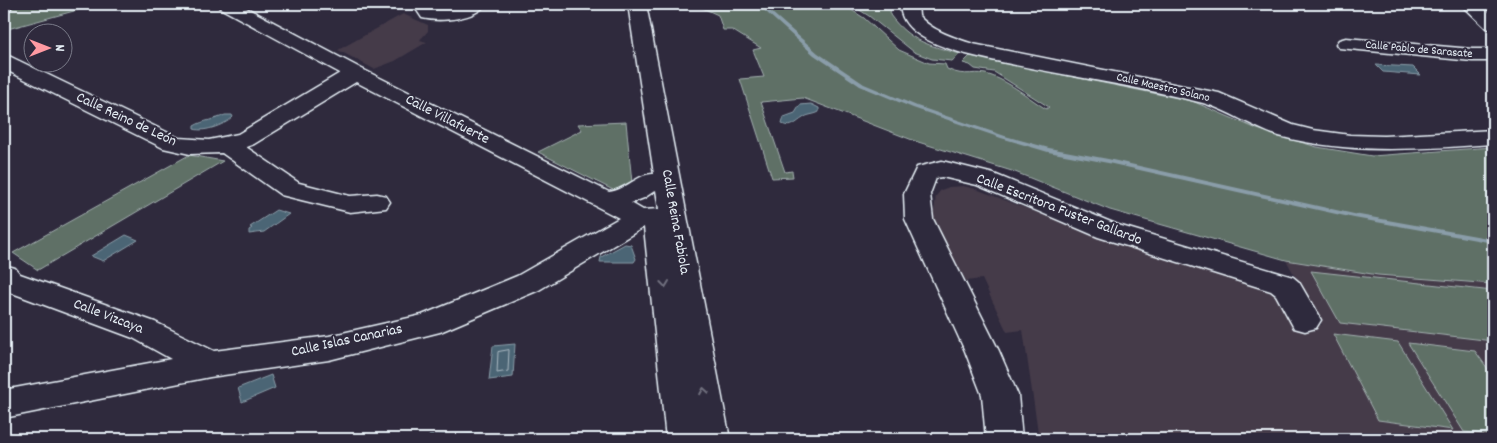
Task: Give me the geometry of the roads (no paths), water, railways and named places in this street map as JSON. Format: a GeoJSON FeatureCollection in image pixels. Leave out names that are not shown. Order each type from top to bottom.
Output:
{"type":"FeatureCollection","features":[{"type":"Feature","properties":{"kind":"street","name":"Calle Villafuerte"},"geometry":{"type":"LineString","coordinates":[[226,4],[355,73],[605,201],[656,218]]}},
{"type":"Feature","properties":{"kind":"street"},"geometry":{"type":"LineString","coordinates":[[431,4],[425,9],[428,14],[441,16],[456,13],[477,4]]}},
{"type":"Feature","properties":{"kind":"street","name":"Calle Reina Fabiola"},"geometry":{"type":"LineString","coordinates":[[627,4],[685,439]]}},
{"type":"Feature","properties":{"kind":"street","name":"Calle Reina Fabiola"},"geometry":{"type":"LineString","coordinates":[[637,4],[656,218],[712,439]]}},
{"type":"Feature","properties":{"kind":"street","name":"Calle Maestro Solano"},"geometry":{"type":"LineString","coordinates":[[909,4],[910,16],[916,22],[925,29],[955,44],[988,53],[1211,98],[1286,130],[1350,142],[1384,143],[1493,137]]}},
{"type":"Feature","properties":{"kind":"street"},"geometry":{"type":"LineString","coordinates":[[1470,4],[1493,24]]}},
{"type":"Feature","properties":{"kind":"street","name":"Calle Pablo de Sarasate"},"geometry":{"type":"LineString","coordinates":[[1346,44],[1472,55],[1493,55]]}},
{"type":"Feature","properties":{"kind":"street","name":"Calle Reino de León"},"geometry":{"type":"LineString","coordinates":[[6,63],[171,143],[186,147],[228,146],[246,139],[355,73]]}},
{"type":"Feature","properties":{"kind":"street"},"geometry":{"type":"LineString","coordinates":[[228,146],[290,189],[350,204],[377,202]]}},
{"type":"Feature","properties":{"kind":"street","name":"Calle Escritora Fuster Gallardo"},"geometry":{"type":"LineString","coordinates":[[1004,439],[1000,395],[982,351],[919,219],[917,194],[926,172],[942,169],[985,180],[1108,231],[1282,284],[1288,289],[1305,320]]}},
{"type":"Feature","properties":{"kind":"street","name":"Calle Reina Fabiola"},"geometry":{"type":"LineString","coordinates":[[605,201],[625,198],[638,192],[651,182]]}},
{"type":"Feature","properties":{"kind":"street","name":"Calle Islas Canarias"},"geometry":{"type":"LineString","coordinates":[[4,404],[210,364],[329,348],[428,324],[528,283],[656,218]]}},
{"type":"Feature","properties":{"kind":"street","name":"Calle Vizcaya"},"geometry":{"type":"LineString","coordinates":[[6,280],[144,330],[210,364]]}},
{"type":"Feature","properties":{"kind":"water"},"geometry":{"type":"Polygon","coordinates":[[[1376,65],[1413,67],[1421,75],[1383,72],[1376,65]]]}},
{"type":"Feature","properties":{"kind":"water"},"geometry":{"type":"Polygon","coordinates":[[[811,104],[819,108],[819,112],[789,126],[782,124],[784,117],[795,113],[800,105],[811,104]]]}},
{"type":"Feature","properties":{"kind":"water"},"geometry":{"type":"Polygon","coordinates":[[[225,115],[232,115],[233,117],[216,127],[204,130],[194,129],[194,126],[198,124],[225,115]]]}},
{"type":"Feature","properties":{"kind":"water"},"geometry":{"type":"Polygon","coordinates":[[[276,210],[289,214],[264,232],[249,234],[249,230],[252,228],[250,227],[276,210]]]}},
{"type":"Feature","properties":{"kind":"water"},"geometry":{"type":"Polygon","coordinates":[[[126,235],[138,240],[103,261],[91,256],[126,235]]]}},
{"type":"Feature","properties":{"kind":"water"},"geometry":{"type":"Polygon","coordinates":[[[625,244],[631,245],[636,259],[634,262],[600,262],[601,257],[625,244]]]}},
{"type":"Feature","properties":{"kind":"water"},"geometry":{"type":"Polygon","coordinates":[[[515,344],[513,377],[489,380],[493,346],[515,344]]]}},
{"type":"Feature","properties":{"kind":"water"},"geometry":{"type":"Polygon","coordinates":[[[271,375],[275,388],[242,402],[238,388],[271,375]]]}},
{"type":"Feature","properties":{"kind":"water"},"geometry":{"type":"Polygon","coordinates":[[[481,433],[480,439],[428,439],[429,436],[481,433]]]}},
{"type":"Feature","properties":{"kind":"waterway"},"geometry":{"type":"LineString","coordinates":[[759,4],[816,54],[862,85],[915,107],[1003,137],[1048,150],[1108,161],[1354,216],[1493,241]]}}]}
